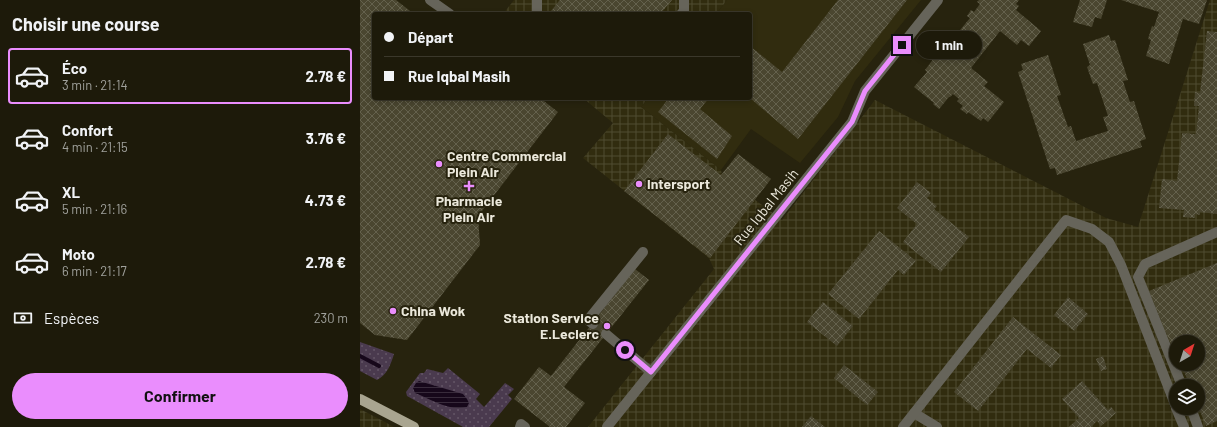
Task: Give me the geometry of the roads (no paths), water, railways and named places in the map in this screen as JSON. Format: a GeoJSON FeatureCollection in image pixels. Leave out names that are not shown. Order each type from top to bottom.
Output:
{"type":"FeatureCollection","features":[{"type":"Feature","properties":{"kind":"main road"},"geometry":{"type":"LineString","coordinates":[[360,399],[414,427]]}},
{"type":"Feature","properties":{"kind":"street"},"geometry":{"type":"LineString","coordinates":[[430,0],[447,12]]}},
{"type":"Feature","properties":{"kind":"street"},"geometry":{"type":"LineString","coordinates":[[537,0],[537,12]]}},
{"type":"Feature","properties":{"kind":"street"},"geometry":{"type":"LineString","coordinates":[[682,12],[684,10],[684,0]]}},
{"type":"Feature","properties":{"kind":"street","name":"Rue Iqbal Masih"},"geometry":{"type":"LineString","coordinates":[[607,427],[852,122],[865,91],[938,0]]}},
{"type":"Feature","properties":{"kind":"street"},"geometry":{"type":"LineString","coordinates":[[903,427],[1066,220],[1092,229],[1109,242],[1121,265],[1169,390]]}},
{"type":"Feature","properties":{"kind":"street"},"geometry":{"type":"LineString","coordinates":[[1179,379],[1138,277],[1145,264],[1217,232]]}},
{"type":"Feature","properties":{"kind":"street"},"geometry":{"type":"LineString","coordinates":[[592,324],[588,320],[643,252]]}},
{"type":"Feature","properties":{"kind":"street"},"geometry":{"type":"LineString","coordinates":[[606,334],[651,372]]}},
{"type":"Feature","properties":{"kind":"street"},"geometry":{"type":"LineString","coordinates":[[914,413],[937,427]]}},
{"type":"Feature","properties":{"kind":"street"},"geometry":{"type":"LineString","coordinates":[[1179,415],[1184,427]]}},
{"type":"Feature","properties":{"kind":"street"},"geometry":{"type":"LineString","coordinates":[[1194,415],[1198,427]]}},
{"type":"Feature","properties":{"kind":"street"},"geometry":{"type":"LineString","coordinates":[[520,427],[521,424],[525,427]]}},
{"type":"Feature","properties":{"kind":"waterway"},"geometry":{"type":"LineString","coordinates":[[360,356],[379,366]]}},
{"type":"Feature","properties":{"kind":"tunnel"},"geometry":{"type":"LineString","coordinates":[[593,324],[606,334]]}},
{"type":"Feature","properties":{"kind":"place","name":"Centre Commercial Plein Air"},"geometry":{"type":"Point","coordinates":[439,164]}},
{"type":"Feature","properties":{"kind":"place","name":"Intersport"},"geometry":{"type":"Point","coordinates":[639,184]}},
{"type":"Feature","properties":{"kind":"place","name":"Pharmacie Plein Air"},"geometry":{"type":"Point","coordinates":[469,186]}},
{"type":"Feature","properties":{"kind":"place","name":"China Wok"},"geometry":{"type":"Point","coordinates":[393,311]}},
{"type":"Feature","properties":{"kind":"place","name":"Station Service E.Leclerc"},"geometry":{"type":"Point","coordinates":[607,326]}}]}
